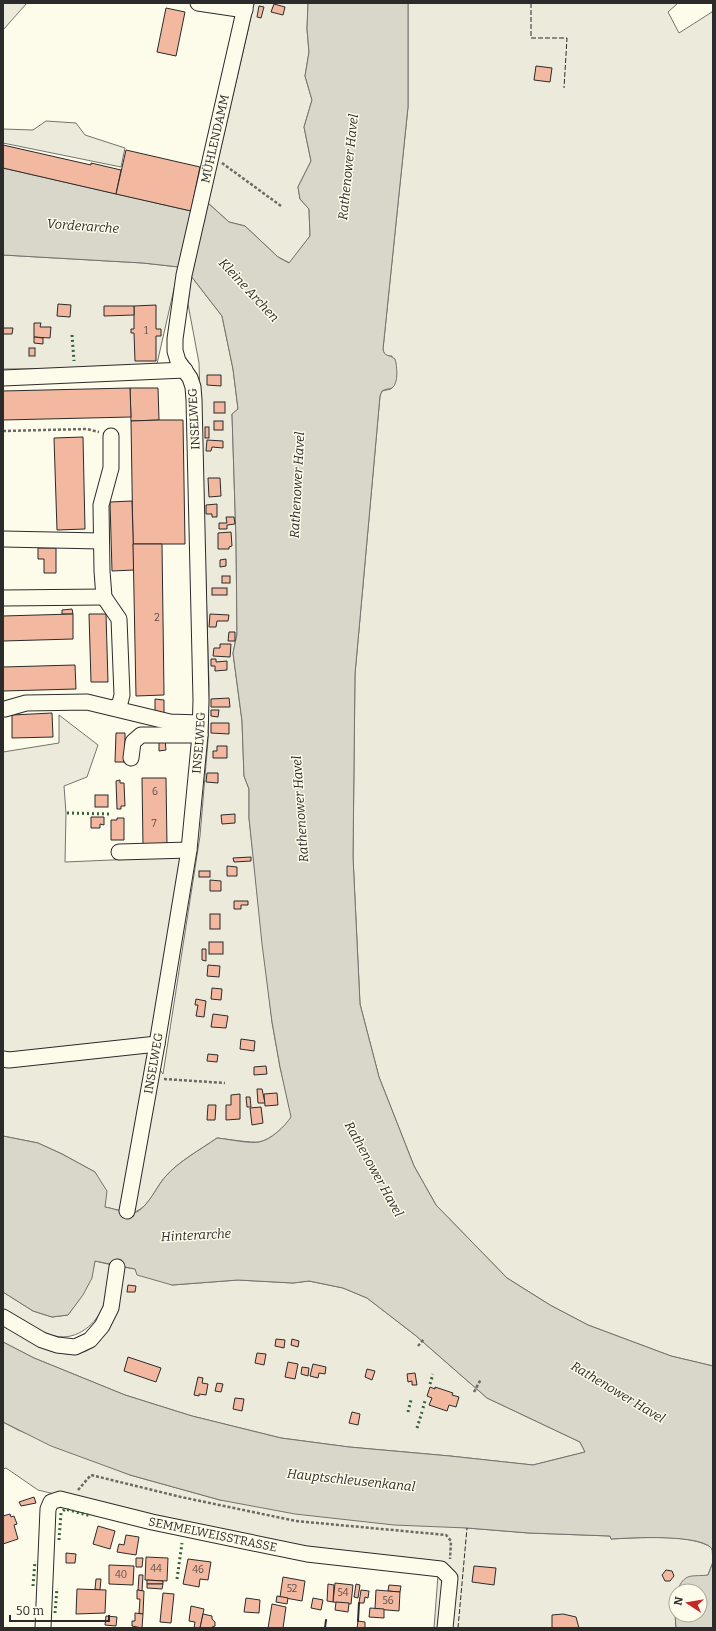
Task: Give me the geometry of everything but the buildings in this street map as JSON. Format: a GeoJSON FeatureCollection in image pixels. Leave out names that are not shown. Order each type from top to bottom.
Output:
{"type":"FeatureCollection","features":[{"type":"Feature","properties":{"kind":"street"},"geometry":{"type":"LineString","coordinates":[[198,3],[246,7]]}},
{"type":"Feature","properties":{"kind":"street","name":"MÜHLENDAMM"},"geometry":{"type":"LineString","coordinates":[[184,275],[246,7]]}},
{"type":"Feature","properties":{"kind":"street","name":"INSELWEG"},"geometry":{"type":"LineString","coordinates":[[126,1211],[157,1044],[188,850],[200,729],[194,400],[193,386],[185,370],[178,361],[174,339],[184,275]]}},
{"type":"Feature","properties":{"kind":"street"},"geometry":{"type":"LineString","coordinates":[[3,378],[185,370]]}},
{"type":"Feature","properties":{"kind":"street"},"geometry":{"type":"LineString","coordinates":[[111,436],[111,468],[100,505],[104,598],[119,619],[122,695],[120,703],[115,708]]}},
{"type":"Feature","properties":{"kind":"street"},"geometry":{"type":"LineString","coordinates":[[3,539],[101,541]]}},
{"type":"Feature","properties":{"kind":"street"},"geometry":{"type":"LineString","coordinates":[[3,598],[104,598]]}},
{"type":"Feature","properties":{"kind":"street"},"geometry":{"type":"LineString","coordinates":[[5,709],[26,703],[87,702],[200,729]]}},
{"type":"Feature","properties":{"kind":"street"},"geometry":{"type":"LineString","coordinates":[[131,758],[133,742],[141,735],[200,729]]}},
{"type":"Feature","properties":{"kind":"street"},"geometry":{"type":"LineString","coordinates":[[119,852],[188,850]]}},
{"type":"Feature","properties":{"kind":"street"},"geometry":{"type":"LineString","coordinates":[[3,1059],[9,1060],[157,1044]]}},
{"type":"Feature","properties":{"kind":"street"},"geometry":{"type":"LineString","coordinates":[[3,1317],[42,1340],[57,1346],[76,1347],[90,1340],[102,1326],[111,1308],[116,1267]]}},
{"type":"Feature","properties":{"kind":"street","name":"SEMMELWEISSTRASSE"},"geometry":{"type":"LineString","coordinates":[[43,1628],[48,1509],[51,1502],[57,1499],[69,1500],[152,1522],[307,1554],[441,1569],[450,1578]]}},
{"type":"Feature","properties":{"kind":"street"},"geometry":{"type":"LineString","coordinates":[[445,1628],[450,1578]]}},
{"type":"Feature","properties":{"kind":"path"},"geometry":{"type":"LineString","coordinates":[[212,156],[281,206]]}},
{"type":"Feature","properties":{"kind":"path"},"geometry":{"type":"LineString","coordinates":[[3,431],[87,429],[111,436]]}},
{"type":"Feature","properties":{"kind":"path"},"geometry":{"type":"LineString","coordinates":[[150,1078],[225,1083]]}},
{"type":"Feature","properties":{"kind":"path"},"geometry":{"type":"LineString","coordinates":[[418,1346],[424,1339]]}},
{"type":"Feature","properties":{"kind":"path"},"geometry":{"type":"LineString","coordinates":[[474,1392],[481,1379]]}},
{"type":"Feature","properties":{"kind":"path"},"geometry":{"type":"LineString","coordinates":[[69,1500],[91,1476],[181,1497],[296,1521],[446,1535],[451,1540],[450,1578]]}},
{"type":"Feature","properties":{"kind":"shaded area"},"geometry":{"type":"Polygon","coordinates":[[[3,3],[27,3],[3,30],[3,3]]]}},
{"type":"Feature","properties":{"kind":"shaded area"},"geometry":{"type":"Polygon","coordinates":[[[253,3],[308,3],[307,29],[309,52],[305,76],[312,100],[304,127],[311,161],[298,187],[300,199],[309,209],[310,236],[290,263],[278,257],[245,226],[229,222],[208,203],[253,3]]]}},
{"type":"Feature","properties":{"kind":"shaded area"},"geometry":{"type":"Polygon","coordinates":[[[408,3],[678,3],[668,12],[679,33],[712,12],[713,9],[713,1366],[671,1356],[588,1325],[550,1305],[507,1278],[436,1205],[414,1166],[379,1077],[360,1004],[353,857],[355,674],[380,396],[382,391],[391,389],[392,356],[386,355],[383,349],[408,107],[408,3]]]}},
{"type":"Feature","properties":{"kind":"shaded area"},"geometry":{"type":"Polygon","coordinates":[[[46,121],[76,123],[85,135],[125,148],[121,167],[3,143],[3,129],[33,130],[46,121]]]}},
{"type":"Feature","properties":{"kind":"shaded area"},"geometry":{"type":"Polygon","coordinates":[[[3,255],[143,263],[179,267],[156,368],[3,369],[3,255]]]}},
{"type":"Feature","properties":{"kind":"shaded area"},"geometry":{"type":"Polygon","coordinates":[[[191,276],[222,316],[233,369],[238,409],[232,414],[237,634],[233,653],[242,721],[244,776],[249,789],[249,818],[272,1022],[280,1067],[292,1117],[277,1132],[264,1141],[250,1142],[217,1138],[171,1171],[161,1181],[145,1206],[135,1212],[129,1212],[105,1207],[95,1172],[38,1143],[3,1136],[3,1064],[147,1051],[163,1074],[200,836],[208,740],[209,684],[199,363],[188,304],[191,276]]]}},
{"type":"Feature","properties":{"kind":"shaded area"},"geometry":{"type":"Polygon","coordinates":[[[59,715],[98,745],[87,777],[64,786],[66,813],[65,862],[181,857],[154,1029],[147,1042],[3,1054],[3,752],[59,743],[59,715]]]}},
{"type":"Feature","properties":{"kind":"shaded area"},"geometry":{"type":"Polygon","coordinates":[[[95,1261],[112,1265],[107,1294],[101,1311],[96,1318],[85,1329],[78,1333],[71,1336],[55,1336],[43,1332],[3,1309],[3,1292],[33,1311],[52,1317],[68,1315],[85,1290],[91,1277],[95,1261]]]}},
{"type":"Feature","properties":{"kind":"shaded area"},"geometry":{"type":"Polygon","coordinates":[[[123,1267],[135,1269],[172,1285],[238,1280],[293,1283],[309,1281],[343,1288],[367,1298],[415,1335],[487,1398],[580,1442],[585,1452],[533,1465],[349,1447],[281,1438],[192,1416],[125,1395],[34,1358],[3,1342],[3,1325],[31,1342],[60,1353],[74,1354],[87,1350],[99,1342],[109,1326],[123,1267]]]}},
{"type":"Feature","properties":{"kind":"shaded area"},"geometry":{"type":"Polygon","coordinates":[[[3,1422],[18,1430],[130,1475],[220,1500],[467,1528],[529,1533],[610,1536],[611,1539],[649,1537],[678,1538],[703,1543],[712,1548],[713,1562],[708,1575],[687,1583],[668,1583],[668,1623],[676,1623],[676,1628],[434,1628],[439,1562],[317,1552],[152,1518],[38,1490],[6,1468],[3,1469],[3,1422]]]}},
{"type":"Feature","properties":{"kind":"water"},"geometry":{"type":"Polygon","coordinates":[[[308,3],[408,3],[408,107],[383,349],[386,354],[395,359],[397,378],[394,386],[382,391],[380,396],[355,674],[353,857],[360,1004],[379,1077],[414,1166],[436,1205],[507,1278],[550,1305],[588,1325],[671,1356],[713,1366],[713,1551],[708,1545],[697,1541],[683,1539],[611,1539],[610,1536],[394,1525],[295,1514],[220,1500],[130,1475],[51,1446],[3,1422],[3,1342],[34,1358],[125,1395],[192,1416],[281,1438],[349,1447],[533,1465],[585,1452],[580,1442],[487,1398],[415,1335],[367,1298],[343,1288],[309,1281],[293,1283],[238,1280],[172,1285],[137,1275],[135,1269],[95,1261],[92,1278],[83,1295],[68,1315],[52,1317],[33,1311],[3,1292],[3,1136],[38,1143],[95,1172],[107,1191],[105,1207],[132,1213],[142,1209],[171,1171],[217,1138],[250,1142],[264,1141],[277,1132],[291,1117],[272,1022],[262,944],[249,818],[249,789],[244,776],[242,721],[233,653],[237,634],[232,414],[238,409],[233,369],[222,316],[191,276],[208,203],[229,222],[245,226],[278,257],[289,263],[310,236],[309,209],[300,199],[298,187],[311,161],[304,127],[312,100],[305,76],[309,52],[307,29],[308,3]]]}},
{"type":"Feature","properties":{"kind":"water","name":"Vorderarche"},"geometry":{"type":"Polygon","coordinates":[[[3,168],[191,211],[179,267],[143,263],[3,255],[3,168]]]}},
{"type":"Feature","properties":{"kind":"water"},"geometry":{"type":"Polygon","coordinates":[[[713,1562],[713,1628],[676,1628],[676,1623],[708,1623],[708,1583],[682,1583],[689,1577],[708,1575],[713,1562]]]}},
{"type":"Feature","properties":{"kind":"hedge"},"geometry":{"type":"LineString","coordinates":[[72,335],[74,361]]}},
{"type":"Feature","properties":{"kind":"hedge"},"geometry":{"type":"LineString","coordinates":[[67,813],[110,814]]}},
{"type":"Feature","properties":{"kind":"hedge"},"geometry":{"type":"LineString","coordinates":[[430,1384],[433,1374]]}},
{"type":"Feature","properties":{"kind":"hedge"},"geometry":{"type":"LineString","coordinates":[[408,1412],[411,1400]]}},
{"type":"Feature","properties":{"kind":"hedge"},"geometry":{"type":"LineString","coordinates":[[423,1408],[425,1401]]}},
{"type":"Feature","properties":{"kind":"hedge"},"geometry":{"type":"LineString","coordinates":[[417,1428],[422,1412]]}},
{"type":"Feature","properties":{"kind":"hedge"},"geometry":{"type":"LineString","coordinates":[[59,1540],[61,1513],[65,1509],[91,1516]]}},
{"type":"Feature","properties":{"kind":"hedge"},"geometry":{"type":"LineString","coordinates":[[177,1579],[182,1543]]}},
{"type":"Feature","properties":{"kind":"hedge"},"geometry":{"type":"LineString","coordinates":[[33,1586],[35,1561]]}},
{"type":"Feature","properties":{"kind":"hedge"},"geometry":{"type":"LineString","coordinates":[[55,1613],[57,1588]]}},
{"type":"Feature","properties":{"kind":"fence"},"geometry":{"type":"LineString","coordinates":[[531,3],[531,38],[567,38],[564,88]]}},
{"type":"Feature","properties":{"kind":"fence"},"geometry":{"type":"LineString","coordinates":[[458,1628],[467,1528]]}},
{"type":"Feature","properties":{"kind":"wall"},"geometry":{"type":"LineString","coordinates":[[358,1621],[359,1603]]}},
{"type":"Feature","properties":{"kind":"wall"},"geometry":{"type":"LineString","coordinates":[[325,1628],[326,1620]]}},
{"type":"Feature","properties":{"kind":"water label","name":"Rathenower Havel"},"geometry":{"type":"Point","coordinates":[348,167]}},
{"type":"Feature","properties":{"kind":"water label","name":"Kleine Archen"},"geometry":{"type":"Point","coordinates":[249,290]}},
{"type":"Feature","properties":{"kind":"water label","name":"Rathenower Havel"},"geometry":{"type":"Point","coordinates":[297,485]}},
{"type":"Feature","properties":{"kind":"water label","name":"Rathenower Havel"},"geometry":{"type":"Point","coordinates":[300,809]}},
{"type":"Feature","properties":{"kind":"water label","name":"Rathenower Havel"},"geometry":{"type":"Point","coordinates":[374,1169]}},
{"type":"Feature","properties":{"kind":"water label","name":"Hinterarche"},"geometry":{"type":"Point","coordinates":[196,1235]}},
{"type":"Feature","properties":{"kind":"water label","name":"Rathenower Havel"},"geometry":{"type":"Point","coordinates":[618,1392]}},
{"type":"Feature","properties":{"kind":"water label","name":"Hauptschleusenkanal"},"geometry":{"type":"Point","coordinates":[351,1480]}}]}
